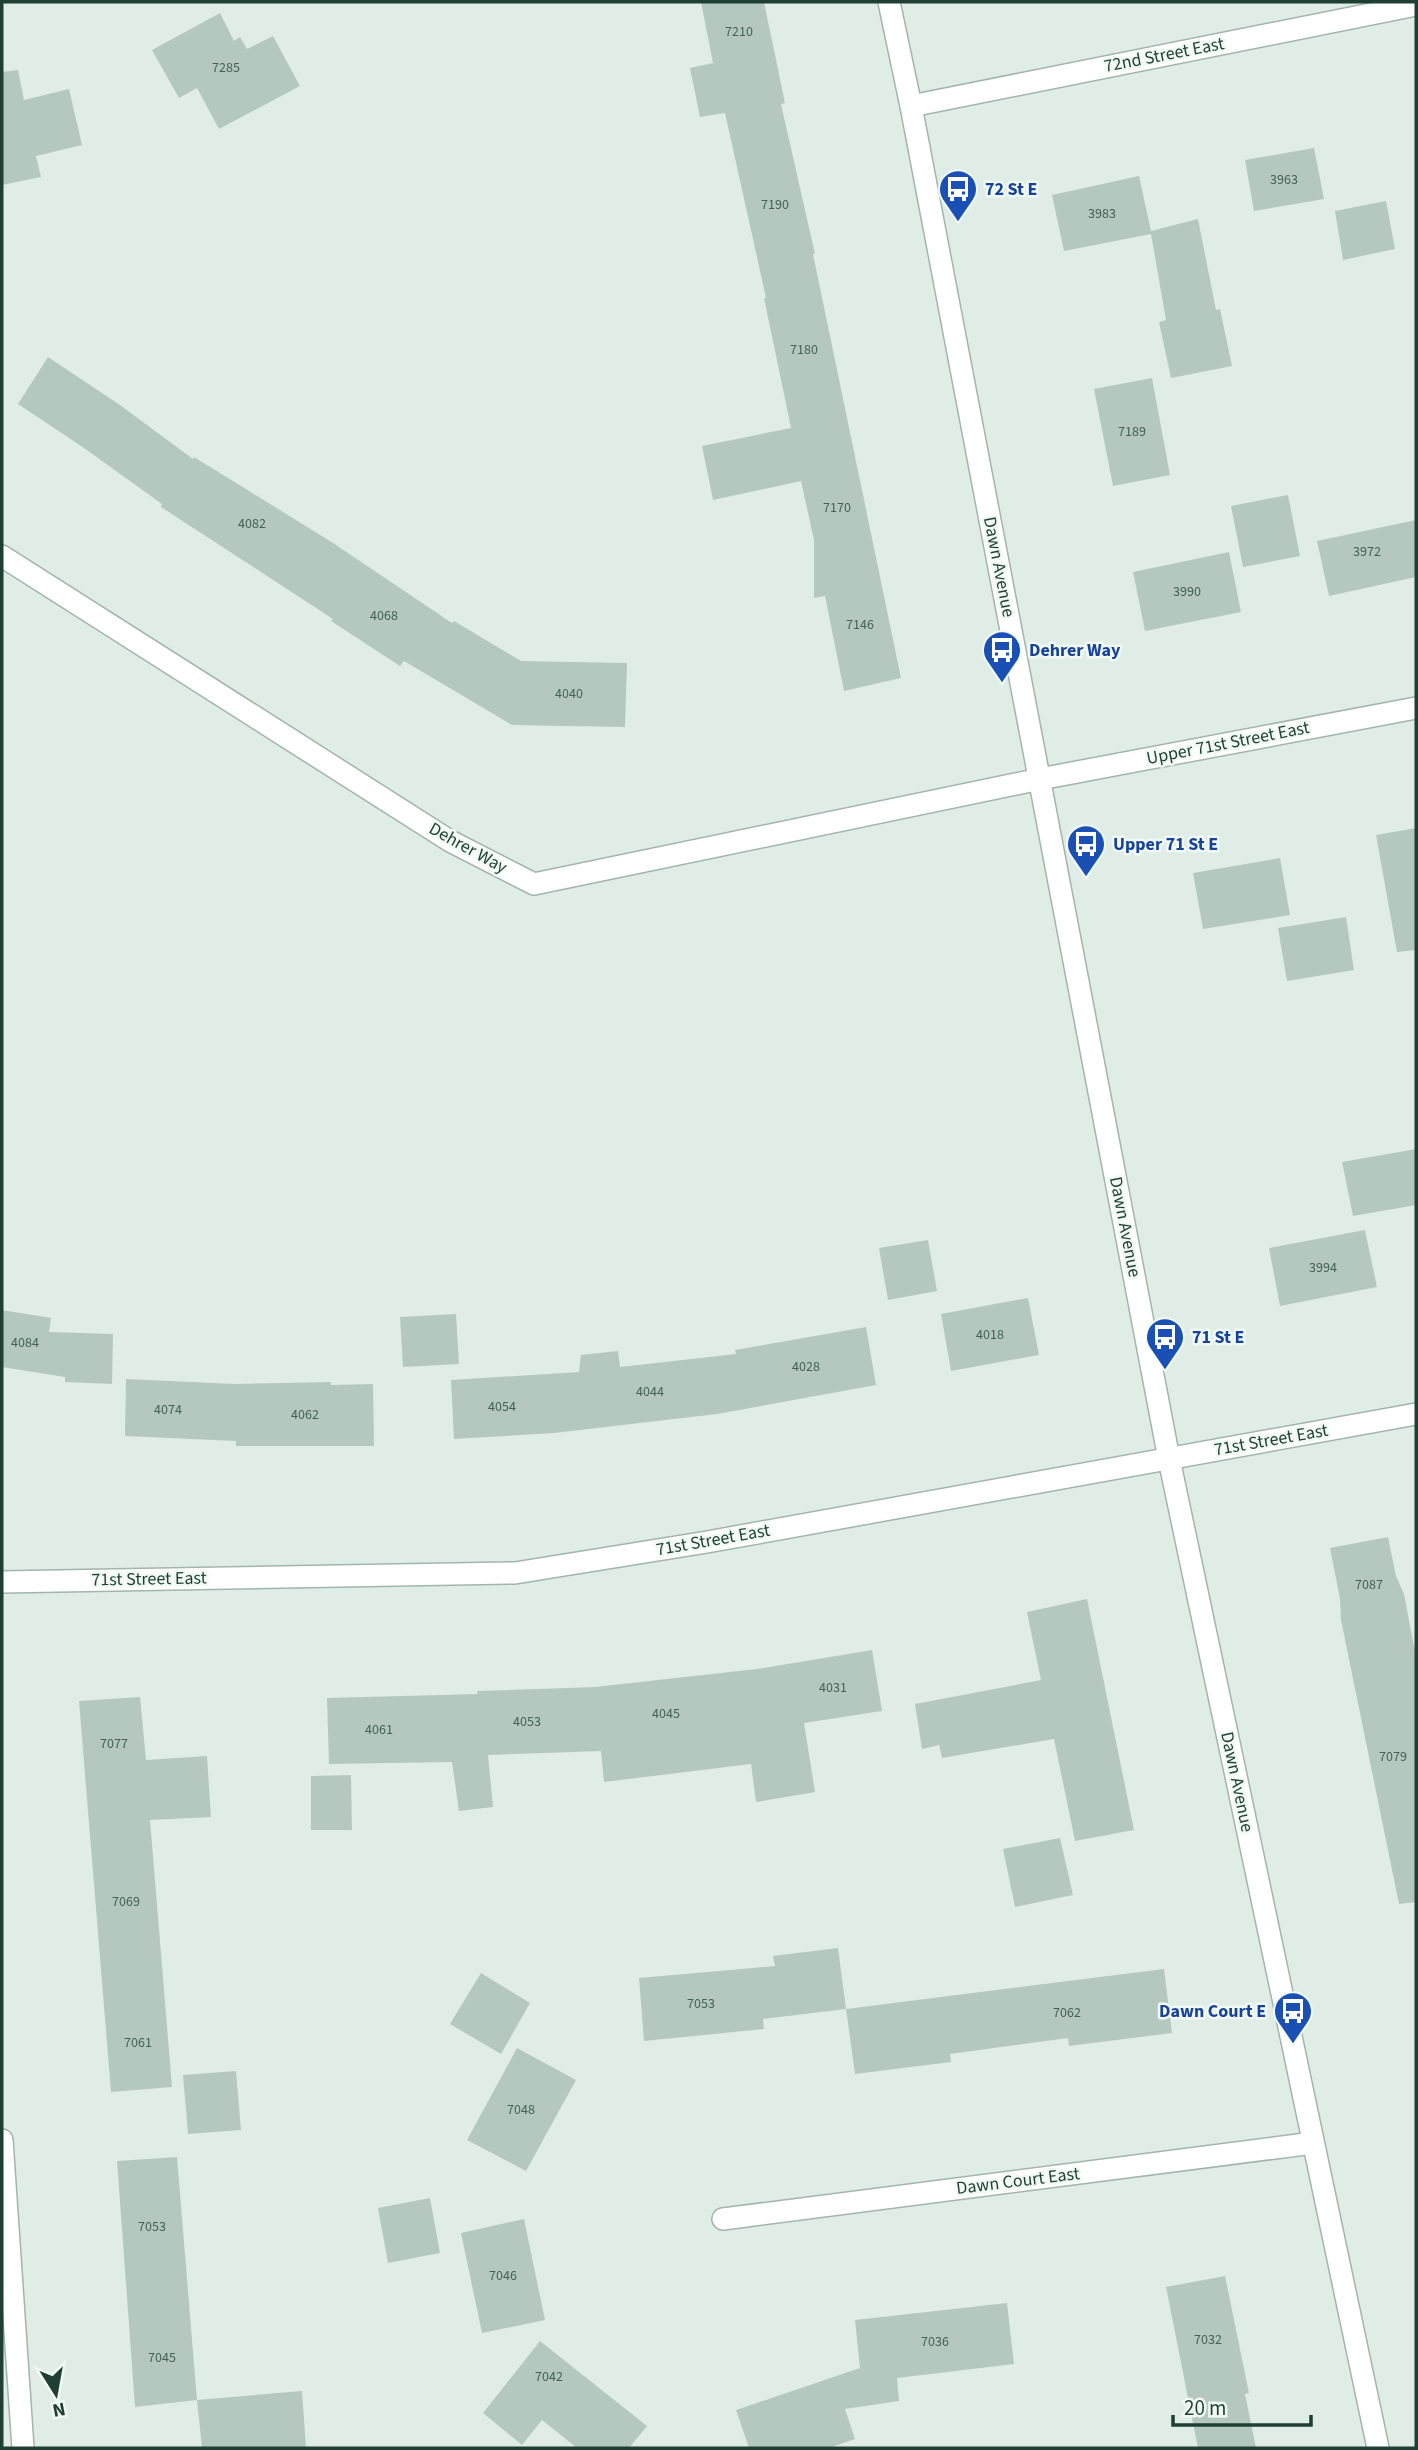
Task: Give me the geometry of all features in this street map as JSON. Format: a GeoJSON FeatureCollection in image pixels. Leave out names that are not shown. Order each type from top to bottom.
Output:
{"type":"FeatureCollection","features":[{"type":"Feature","properties":{"kind":"street","name":"Dawn Avenue"},"geometry":{"type":"LineString","coordinates":[[889,2],[1169,1459],[1378,2448]]}},
{"type":"Feature","properties":{"kind":"street","name":"72nd Street East"},"geometry":{"type":"LineString","coordinates":[[911,106],[1416,5]]}},
{"type":"Feature","properties":{"kind":"street","name":"Dehrer Way"},"geometry":{"type":"LineString","coordinates":[[2,556],[450,841],[534,884],[1040,779]]}},
{"type":"Feature","properties":{"kind":"street","name":"Upper 71st Street East"},"geometry":{"type":"LineString","coordinates":[[1040,779],[1416,708]]}},
{"type":"Feature","properties":{"kind":"street","name":"71st Street East"},"geometry":{"type":"LineString","coordinates":[[2,1582],[515,1573],[707,1542],[1416,1414]]}},
{"type":"Feature","properties":{"kind":"street"},"geometry":{"type":"LineString","coordinates":[[2,2140],[23,2448]]}},
{"type":"Feature","properties":{"kind":"street","name":"Dawn Court East"},"geometry":{"type":"LineString","coordinates":[[723,2219],[1313,2143]]}},
{"type":"Feature","properties":{"kind":"building"},"geometry":{"type":"Polygon","coordinates":[[[701,2],[764,2],[785,103],[781,104],[815,254],[901,678],[844,691],[825,596],[814,598],[814,540],[801,481],[713,500],[702,446],[791,428],[766,298],[725,113],[700,117],[690,68],[713,63],[701,2]]]}},
{"type":"Feature","properties":{"kind":"building"},"geometry":{"type":"Polygon","coordinates":[[[220,13],[234,41],[240,37],[247,49],[273,36],[300,86],[219,129],[197,88],[179,98],[152,50],[220,13]]]}},
{"type":"Feature","properties":{"kind":"building"},"geometry":{"type":"Polygon","coordinates":[[[18,70],[24,100],[69,89],[82,145],[36,156],[41,177],[2,185],[2,72],[18,70]]]}},
{"type":"Feature","properties":{"kind":"building"},"geometry":{"type":"Polygon","coordinates":[[[1314,148],[1324,199],[1254,211],[1245,160],[1314,148]]]}},
{"type":"Feature","properties":{"kind":"building"},"geometry":{"type":"Polygon","coordinates":[[[1139,176],[1151,231],[1198,219],[1216,310],[1220,309],[1232,366],[1171,378],[1159,322],[1166,320],[1151,234],[1064,251],[1052,195],[1139,176]]]}},
{"type":"Feature","properties":{"kind":"building"},"geometry":{"type":"Polygon","coordinates":[[[1386,201],[1395,249],[1343,260],[1335,211],[1386,201]]]}},
{"type":"Feature","properties":{"kind":"building"},"geometry":{"type":"Polygon","coordinates":[[[48,357],[120,405],[193,459],[194,457],[330,541],[452,623],[454,621],[521,661],[627,663],[625,727],[512,725],[404,661],[400,666],[161,507],[162,504],[18,404],[48,357]]]}},
{"type":"Feature","properties":{"kind":"building"},"geometry":{"type":"Polygon","coordinates":[[[1152,378],[1170,475],[1113,486],[1094,389],[1152,378]]]}},
{"type":"Feature","properties":{"kind":"building"},"geometry":{"type":"Polygon","coordinates":[[[1288,495],[1300,556],[1243,567],[1231,506],[1288,495]]]}},
{"type":"Feature","properties":{"kind":"building"},"geometry":{"type":"Polygon","coordinates":[[[1416,520],[1416,577],[1329,596],[1317,541],[1416,520]]]}},
{"type":"Feature","properties":{"kind":"building"},"geometry":{"type":"Polygon","coordinates":[[[1229,552],[1241,612],[1145,631],[1133,572],[1229,552]]]}},
{"type":"Feature","properties":{"kind":"building"},"geometry":{"type":"Polygon","coordinates":[[[1416,828],[1416,950],[1397,952],[1376,835],[1416,828]]]}},
{"type":"Feature","properties":{"kind":"building"},"geometry":{"type":"Polygon","coordinates":[[[1280,858],[1290,915],[1203,929],[1193,873],[1280,858]]]}},
{"type":"Feature","properties":{"kind":"building"},"geometry":{"type":"Polygon","coordinates":[[[1346,917],[1354,970],[1287,981],[1278,928],[1346,917]]]}},
{"type":"Feature","properties":{"kind":"building"},"geometry":{"type":"Polygon","coordinates":[[[1416,1149],[1416,1205],[1353,1216],[1342,1162],[1416,1149]]]}},
{"type":"Feature","properties":{"kind":"building"},"geometry":{"type":"Polygon","coordinates":[[[1365,1230],[1377,1287],[1280,1306],[1269,1248],[1365,1230]]]}},
{"type":"Feature","properties":{"kind":"building"},"geometry":{"type":"Polygon","coordinates":[[[928,1240],[937,1291],[888,1300],[879,1248],[928,1240]]]}},
{"type":"Feature","properties":{"kind":"building"},"geometry":{"type":"Polygon","coordinates":[[[1028,1298],[1039,1355],[951,1371],[941,1314],[1028,1298]]]}},
{"type":"Feature","properties":{"kind":"building"},"geometry":{"type":"Polygon","coordinates":[[[2,1310],[51,1318],[49,1332],[113,1334],[112,1384],[65,1382],[65,1377],[2,1367],[2,1310]]]}},
{"type":"Feature","properties":{"kind":"building"},"geometry":{"type":"Polygon","coordinates":[[[456,1314],[459,1364],[403,1367],[400,1317],[456,1314]]]}},
{"type":"Feature","properties":{"kind":"building"},"geometry":{"type":"Polygon","coordinates":[[[866,1327],[876,1385],[717,1414],[554,1433],[454,1439],[451,1380],[579,1372],[581,1355],[618,1351],[620,1367],[736,1354],[735,1350],[866,1327]]]}},
{"type":"Feature","properties":{"kind":"building"},"geometry":{"type":"Polygon","coordinates":[[[126,1379],[235,1384],[373,1384],[374,1446],[236,1446],[236,1441],[125,1436],[126,1379]]]}},
{"type":"Feature","properties":{"kind":"building"},"geometry":{"type":"Polygon","coordinates":[[[1388,1537],[1396,1576],[1404,1594],[1416,1657],[1416,1902],[1399,1904],[1341,1620],[1340,1599],[1330,1548],[1388,1537]]]}},
{"type":"Feature","properties":{"kind":"building"},"geometry":{"type":"Polygon","coordinates":[[[1087,1599],[1134,1830],[1075,1841],[1054,1739],[942,1758],[939,1745],[922,1749],[915,1704],[1041,1680],[1027,1612],[1087,1599]]]}},
{"type":"Feature","properties":{"kind":"building"},"geometry":{"type":"Polygon","coordinates":[[[872,1650],[882,1711],[804,1723],[815,1792],[756,1802],[751,1764],[604,1782],[601,1751],[488,1755],[493,1807],[459,1811],[452,1762],[329,1764],[327,1698],[478,1694],[477,1691],[595,1687],[757,1669],[872,1650]]]}},
{"type":"Feature","properties":{"kind":"building"},"geometry":{"type":"Polygon","coordinates":[[[140,1697],[146,1760],[207,1756],[211,1817],[150,1820],[172,2087],[111,2092],[79,1701],[140,1697]]]}},
{"type":"Feature","properties":{"kind":"building"},"geometry":{"type":"Polygon","coordinates":[[[351,1775],[352,1830],[311,1830],[311,1776],[351,1775]]]}},
{"type":"Feature","properties":{"kind":"building"},"geometry":{"type":"Polygon","coordinates":[[[1060,1838],[1073,1895],[1015,1907],[1003,1849],[1060,1838]]]}},
{"type":"Feature","properties":{"kind":"building"},"geometry":{"type":"Polygon","coordinates":[[[838,1948],[846,2009],[763,2019],[764,2029],[644,2041],[639,1978],[775,1966],[773,1956],[838,1948]]]}},
{"type":"Feature","properties":{"kind":"building"},"geometry":{"type":"Polygon","coordinates":[[[1164,1969],[1172,2033],[1069,2046],[1068,2038],[950,2054],[951,2062],[855,2074],[846,2009],[1164,1969]]]}},
{"type":"Feature","properties":{"kind":"building"},"geometry":{"type":"Polygon","coordinates":[[[481,1973],[530,2003],[501,2054],[450,2024],[481,1973]]]}},
{"type":"Feature","properties":{"kind":"building"},"geometry":{"type":"Polygon","coordinates":[[[517,2048],[576,2080],[526,2171],[467,2140],[517,2048]]]}},
{"type":"Feature","properties":{"kind":"building"},"geometry":{"type":"Polygon","coordinates":[[[236,2071],[241,2130],[188,2134],[183,2075],[236,2071]]]}},
{"type":"Feature","properties":{"kind":"building"},"geometry":{"type":"Polygon","coordinates":[[[177,2157],[197,2400],[135,2407],[117,2161],[177,2157]]]}},
{"type":"Feature","properties":{"kind":"building"},"geometry":{"type":"Polygon","coordinates":[[[430,2198],[440,2253],[388,2263],[378,2208],[430,2198]]]}},
{"type":"Feature","properties":{"kind":"building"},"geometry":{"type":"Polygon","coordinates":[[[524,2219],[545,2320],[482,2333],[461,2233],[524,2219]]]}},
{"type":"Feature","properties":{"kind":"building"},"geometry":{"type":"Polygon","coordinates":[[[1225,2276],[1249,2393],[1245,2394],[1256,2448],[1198,2448],[1166,2287],[1225,2276]]]}},
{"type":"Feature","properties":{"kind":"building"},"geometry":{"type":"Polygon","coordinates":[[[1007,2303],[1014,2364],[897,2378],[899,2401],[845,2409],[855,2439],[829,2448],[749,2448],[736,2410],[860,2368],[855,2320],[1007,2303]]]}},
{"type":"Feature","properties":{"kind":"building"},"geometry":{"type":"Polygon","coordinates":[[[540,2341],[647,2426],[629,2448],[577,2448],[542,2420],[522,2445],[483,2413],[540,2341]]]}},
{"type":"Feature","properties":{"kind":"building"},"geometry":{"type":"Polygon","coordinates":[[[302,2391],[306,2448],[202,2448],[197,2400],[302,2391]]]}},
{"type":"Feature","properties":{"kind":"place","name":"72 St E"},"geometry":{"type":"Point","coordinates":[958,223]}},
{"type":"Feature","properties":{"kind":"place","name":"Dehrer Way"},"geometry":{"type":"Point","coordinates":[1002,684]}},
{"type":"Feature","properties":{"kind":"place","name":"Upper 71 St E"},"geometry":{"type":"Point","coordinates":[1086,878]}},
{"type":"Feature","properties":{"kind":"place","name":"71 St E"},"geometry":{"type":"Point","coordinates":[1165,1371]}},
{"type":"Feature","properties":{"kind":"place","name":"Dawn Court E"},"geometry":{"type":"Point","coordinates":[1293,2045]}}]}
